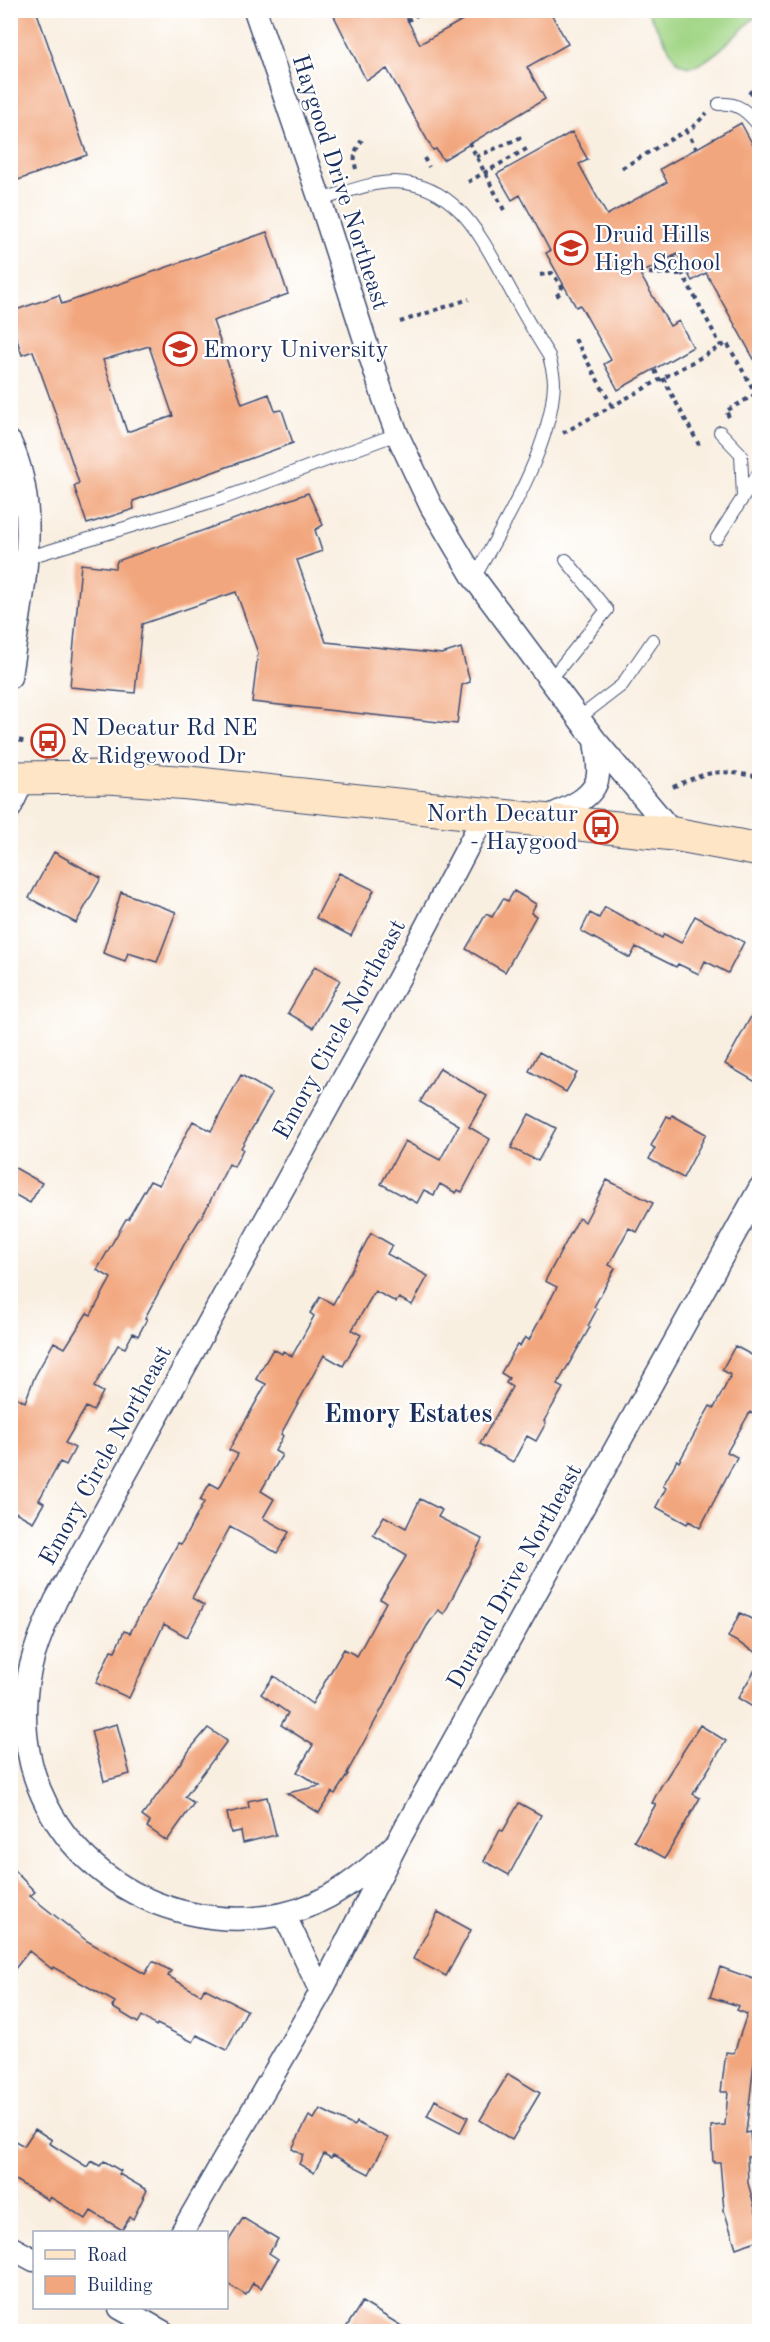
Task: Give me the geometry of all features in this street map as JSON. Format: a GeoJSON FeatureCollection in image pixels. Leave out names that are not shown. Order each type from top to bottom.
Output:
{"type":"FeatureCollection","features":[{"type":"Feature","properties":{"kind":"main road"},"geometry":{"type":"LineString","coordinates":[[17,778],[109,777],[160,780],[674,834],[759,850]]}},
{"type":"Feature","properties":{"kind":"street","name":"Haygood Drive Northeast"},"geometry":{"type":"LineString","coordinates":[[255,10],[397,434],[431,506],[474,578],[595,740],[674,834]]}},
{"type":"Feature","properties":{"kind":"street"},"geometry":{"type":"LineString","coordinates":[[10,442],[18,460],[28,523],[26,558],[10,677]]}},
{"type":"Feature","properties":{"kind":"street","name":"Haygood Drive Northeast"},"geometry":{"type":"LineString","coordinates":[[541,820],[588,796],[599,777],[595,740]]}},
{"type":"Feature","properties":{"kind":"street"},"geometry":{"type":"LineString","coordinates":[[10,808],[17,778]]}},
{"type":"Feature","properties":{"kind":"street","name":"Emory Circle Northeast"},"geometry":{"type":"LineString","coordinates":[[397,1843],[369,1870],[346,1887],[321,1900],[284,1914],[247,1918],[201,1916],[165,1908],[129,1891],[96,1868],[64,1833],[41,1791],[21,1770],[26,1690],[35,1648],[48,1616],[399,978],[485,814]]}},
{"type":"Feature","properties":{"kind":"street","name":"Durand Drive Northeast"},"geometry":{"type":"LineString","coordinates":[[183,2231],[321,1992],[397,1843],[759,1188]]}},
{"type":"Feature","properties":{"kind":"street"},"geometry":{"type":"LineString","coordinates":[[284,1914],[321,1992]]}},
{"type":"Feature","properties":{"kind":"street"},"geometry":{"type":"LineString","coordinates":[[131,2310],[163,2331]]}},
{"type":"Feature","properties":{"kind":"lane"},"geometry":{"type":"LineString","coordinates":[[714,108],[731,103],[741,107],[750,114],[759,127]]}},
{"type":"Feature","properties":{"kind":"lane"},"geometry":{"type":"LineString","coordinates":[[320,200],[375,184],[396,182],[431,191],[451,202],[475,226],[549,356],[554,380],[552,403],[539,448],[515,506],[474,578]]}},
{"type":"Feature","properties":{"kind":"lane"},"geometry":{"type":"LineString","coordinates":[[720,432],[741,454],[743,498]]}},
{"type":"Feature","properties":{"kind":"lane"},"geometry":{"type":"LineString","coordinates":[[26,558],[224,498],[397,434]]}},
{"type":"Feature","properties":{"kind":"lane"},"geometry":{"type":"LineString","coordinates":[[717,538],[759,471]]}},
{"type":"Feature","properties":{"kind":"lane"},"geometry":{"type":"LineString","coordinates":[[550,680],[607,610],[566,560]]}},
{"type":"Feature","properties":{"kind":"lane"},"geometry":{"type":"LineString","coordinates":[[579,718],[622,685],[652,639]]}},
{"type":"Feature","properties":{"kind":"path"},"geometry":{"type":"LineString","coordinates":[[407,21],[425,10]]}},
{"type":"Feature","properties":{"kind":"path"},"geometry":{"type":"LineString","coordinates":[[748,96],[759,79]]}},
{"type":"Feature","properties":{"kind":"path"},"geometry":{"type":"LineString","coordinates":[[622,168],[686,130],[714,108]]}},
{"type":"Feature","properties":{"kind":"path"},"geometry":{"type":"LineString","coordinates":[[686,130],[696,148]]}},
{"type":"Feature","properties":{"kind":"path"},"geometry":{"type":"LineString","coordinates":[[476,157],[524,136]]}},
{"type":"Feature","properties":{"kind":"path"},"geometry":{"type":"LineString","coordinates":[[356,169],[355,152],[362,140]]}},
{"type":"Feature","properties":{"kind":"path"},"geometry":{"type":"LineString","coordinates":[[469,142],[504,210]]}},
{"type":"Feature","properties":{"kind":"path"},"geometry":{"type":"LineString","coordinates":[[468,182],[530,147]]}},
{"type":"Feature","properties":{"kind":"path"},"geometry":{"type":"LineString","coordinates":[[424,158],[429,167]]}},
{"type":"Feature","properties":{"kind":"path"},"geometry":{"type":"LineString","coordinates":[[673,256],[721,346]]}},
{"type":"Feature","properties":{"kind":"path"},"geometry":{"type":"LineString","coordinates":[[540,275],[552,273],[559,279],[562,290],[553,299]]}},
{"type":"Feature","properties":{"kind":"path"},"geometry":{"type":"LineString","coordinates":[[640,273],[682,274]]}},
{"type":"Feature","properties":{"kind":"path"},"geometry":{"type":"LineString","coordinates":[[400,322],[469,299]]}},
{"type":"Feature","properties":{"kind":"path"},"geometry":{"type":"LineString","coordinates":[[575,339],[612,406]]}},
{"type":"Feature","properties":{"kind":"path"},"geometry":{"type":"LineString","coordinates":[[562,434],[727,343],[758,393],[734,406]]}},
{"type":"Feature","properties":{"kind":"path"},"geometry":{"type":"LineString","coordinates":[[655,370],[699,446]]}},
{"type":"Feature","properties":{"kind":"path"},"geometry":{"type":"LineString","coordinates":[[10,740],[25,741]]}},
{"type":"Feature","properties":{"kind":"path"},"geometry":{"type":"LineString","coordinates":[[673,787],[704,773],[726,771],[759,777]]}},
{"type":"Feature","properties":{"kind":"green space"},"geometry":{"type":"Polygon","coordinates":[[[759,10],[759,13],[718,51],[701,63],[690,67],[677,62],[647,11],[759,10]]]}},
{"type":"Feature","properties":{"kind":"building"},"geometry":{"type":"Polygon","coordinates":[[[10,10],[36,10],[87,155],[10,183],[10,10]]]}},
{"type":"Feature","properties":{"kind":"building"},"geometry":{"type":"Polygon","coordinates":[[[331,10],[402,10],[420,44],[480,10],[549,10],[568,44],[527,67],[545,99],[443,160],[436,149],[433,150],[387,69],[366,80],[331,10]]]}},
{"type":"Feature","properties":{"kind":"building"},"geometry":{"type":"Polygon","coordinates":[[[741,123],[759,156],[759,368],[706,273],[692,281],[677,254],[640,274],[670,326],[679,321],[693,347],[618,390],[604,364],[611,360],[580,305],[576,307],[546,253],[550,251],[520,195],[512,200],[497,174],[572,132],[588,160],[579,164],[607,215],[667,182],[660,169],[741,123]]]}},
{"type":"Feature","properties":{"kind":"building"},"geometry":{"type":"Polygon","coordinates":[[[267,232],[288,294],[213,321],[242,404],[269,394],[275,411],[282,410],[293,443],[133,501],[134,509],[87,524],[74,486],[79,483],[33,351],[22,355],[10,319],[10,312],[59,295],[62,304],[267,232]],[[149,346],[103,360],[127,432],[173,416],[149,346]]]}},
{"type":"Feature","properties":{"kind":"building"},"geometry":{"type":"Polygon","coordinates":[[[308,493],[323,525],[315,530],[322,551],[297,560],[326,642],[442,654],[461,648],[470,682],[462,685],[457,724],[252,702],[258,653],[236,592],[142,624],[135,693],[70,687],[81,564],[115,568],[117,561],[308,493]]]}},
{"type":"Feature","properties":{"kind":"building"},"geometry":{"type":"Polygon","coordinates":[[[54,852],[101,878],[76,923],[29,898],[54,852]]]}},
{"type":"Feature","properties":{"kind":"building"},"geometry":{"type":"Polygon","coordinates":[[[339,873],[374,890],[351,936],[316,918],[339,873]]]}},
{"type":"Feature","properties":{"kind":"building"},"geometry":{"type":"Polygon","coordinates":[[[514,891],[536,904],[531,913],[536,916],[505,972],[466,949],[486,914],[492,917],[503,899],[508,901],[514,891]]]}},
{"type":"Feature","properties":{"kind":"building"},"geometry":{"type":"Polygon","coordinates":[[[121,892],[176,912],[157,962],[128,953],[125,961],[103,953],[121,892]]]}},
{"type":"Feature","properties":{"kind":"building"},"geometry":{"type":"Polygon","coordinates":[[[605,907],[662,938],[664,934],[681,943],[695,916],[744,942],[728,973],[705,961],[699,974],[678,964],[676,967],[636,947],[630,958],[581,931],[590,913],[599,918],[605,907]]]}},
{"type":"Feature","properties":{"kind":"building"},"geometry":{"type":"Polygon","coordinates":[[[315,966],[340,980],[313,1028],[288,1013],[315,966]]]}},
{"type":"Feature","properties":{"kind":"building"},"geometry":{"type":"Polygon","coordinates":[[[759,1002],[759,1084],[725,1064],[759,1002]]]}},
{"type":"Feature","properties":{"kind":"building"},"geometry":{"type":"Polygon","coordinates":[[[539,1052],[577,1073],[566,1092],[529,1071],[539,1052]]]}},
{"type":"Feature","properties":{"kind":"building"},"geometry":{"type":"Polygon","coordinates":[[[440,1068],[487,1096],[469,1127],[490,1139],[462,1192],[458,1190],[456,1193],[440,1184],[434,1195],[424,1190],[417,1203],[381,1184],[405,1141],[440,1160],[459,1125],[420,1102],[440,1068]]]}},
{"type":"Feature","properties":{"kind":"building"},"geometry":{"type":"Polygon","coordinates":[[[241,1075],[272,1093],[241,1148],[243,1149],[234,1167],[229,1164],[205,1211],[185,1243],[145,1318],[147,1319],[138,1336],[133,1333],[125,1348],[118,1345],[94,1387],[103,1392],[93,1411],[86,1407],[65,1443],[75,1448],[66,1465],[60,1462],[39,1500],[44,1503],[33,1522],[10,1509],[10,1394],[25,1402],[35,1376],[54,1342],[65,1348],[87,1313],[91,1315],[111,1278],[97,1270],[126,1219],[150,1181],[159,1185],[193,1121],[211,1131],[241,1075]]]}},
{"type":"Feature","properties":{"kind":"building"},"geometry":{"type":"Polygon","coordinates":[[[529,1114],[556,1128],[538,1161],[511,1148],[529,1114]]]}},
{"type":"Feature","properties":{"kind":"building"},"geometry":{"type":"Polygon","coordinates":[[[672,1115],[706,1134],[683,1178],[649,1159],[655,1148],[651,1146],[667,1116],[671,1118],[672,1115]]]}},
{"type":"Feature","properties":{"kind":"building"},"geometry":{"type":"Polygon","coordinates":[[[10,1165],[42,1183],[30,1203],[10,1192],[10,1165]]]}},
{"type":"Feature","properties":{"kind":"building"},"geometry":{"type":"Polygon","coordinates":[[[607,1180],[653,1203],[637,1232],[629,1228],[609,1265],[615,1268],[594,1307],[597,1309],[588,1326],[590,1327],[557,1385],[563,1388],[544,1421],[546,1423],[536,1441],[527,1436],[513,1462],[480,1444],[512,1387],[506,1383],[509,1378],[501,1373],[517,1345],[520,1346],[525,1337],[529,1340],[557,1287],[545,1281],[579,1218],[585,1222],[607,1180]]]}},
{"type":"Feature","properties":{"kind":"building"},"geometry":{"type":"Polygon","coordinates":[[[371,1233],[392,1245],[387,1254],[428,1276],[412,1305],[399,1298],[396,1302],[375,1291],[352,1330],[361,1335],[343,1366],[324,1355],[281,1434],[283,1436],[275,1451],[282,1455],[261,1491],[274,1499],[263,1518],[289,1532],[277,1553],[230,1527],[192,1598],[204,1605],[187,1637],[164,1624],[129,1698],[96,1683],[111,1650],[115,1651],[124,1631],[130,1633],[178,1543],[181,1544],[204,1502],[200,1500],[210,1483],[219,1488],[238,1454],[229,1450],[266,1384],[256,1379],[273,1349],[292,1356],[314,1316],[310,1313],[320,1297],[333,1304],[371,1233]]]}},
{"type":"Feature","properties":{"kind":"building"},"geometry":{"type":"Polygon","coordinates":[[[735,1346],[759,1359],[759,1405],[754,1415],[750,1412],[727,1452],[737,1457],[700,1528],[689,1521],[687,1524],[656,1507],[666,1488],[663,1486],[677,1460],[679,1462],[710,1406],[714,1408],[731,1375],[722,1370],[735,1346]]]}},
{"type":"Feature","properties":{"kind":"building"},"geometry":{"type":"Polygon","coordinates":[[[420,1499],[442,1510],[438,1517],[482,1539],[444,1614],[438,1610],[427,1626],[348,1774],[335,1794],[332,1792],[319,1813],[287,1793],[320,1786],[297,1772],[313,1745],[281,1725],[288,1713],[261,1694],[274,1676],[312,1704],[344,1649],[357,1656],[386,1602],[380,1599],[407,1555],[373,1535],[384,1516],[406,1528],[420,1499]]]}},
{"type":"Feature","properties":{"kind":"building"},"geometry":{"type":"Polygon","coordinates":[[[740,1613],[759,1623],[759,1654],[728,1637],[740,1613]]]}},
{"type":"Feature","properties":{"kind":"building"},"geometry":{"type":"Polygon","coordinates":[[[759,1663],[759,1711],[738,1698],[759,1663]]]}},
{"type":"Feature","properties":{"kind":"building"},"geometry":{"type":"Polygon","coordinates":[[[117,1724],[130,1774],[104,1781],[91,1731],[117,1724]]]}},
{"type":"Feature","properties":{"kind":"building"},"geometry":{"type":"Polygon","coordinates":[[[700,1725],[726,1741],[693,1794],[700,1798],[665,1858],[634,1841],[656,1804],[652,1803],[661,1786],[700,1725]]]}},
{"type":"Feature","properties":{"kind":"building"},"geometry":{"type":"Polygon","coordinates":[[[208,1728],[227,1741],[185,1797],[194,1803],[167,1841],[147,1827],[150,1822],[142,1816],[208,1728]]]}},
{"type":"Feature","properties":{"kind":"building"},"geometry":{"type":"Polygon","coordinates":[[[267,1797],[276,1835],[243,1843],[241,1831],[231,1833],[227,1813],[249,1808],[248,1801],[267,1797]]]}},
{"type":"Feature","properties":{"kind":"building"},"geometry":{"type":"Polygon","coordinates":[[[519,1803],[541,1815],[509,1875],[484,1861],[500,1830],[503,1831],[519,1803]]]}},
{"type":"Feature","properties":{"kind":"building"},"geometry":{"type":"Polygon","coordinates":[[[10,1866],[35,1892],[30,1896],[87,1941],[145,1974],[153,1961],[171,1971],[168,1976],[201,1995],[204,1988],[247,2010],[227,2050],[197,2035],[193,2042],[157,2024],[156,2026],[142,2016],[138,2023],[112,2007],[115,2002],[53,1967],[52,1969],[29,1951],[10,1975],[10,1866]]]}},
{"type":"Feature","properties":{"kind":"building"},"geometry":{"type":"Polygon","coordinates":[[[438,1912],[471,1930],[446,1976],[413,1959],[438,1912]]]}},
{"type":"Feature","properties":{"kind":"building"},"geometry":{"type":"Polygon","coordinates":[[[720,1967],[759,1981],[759,2018],[746,2133],[750,2132],[752,2156],[747,2157],[748,2183],[756,2212],[759,2211],[759,2240],[736,2248],[724,2210],[720,2162],[713,2162],[711,2126],[725,2125],[728,2092],[721,2092],[726,2052],[734,2053],[747,2014],[737,2010],[739,2006],[710,1997],[720,1967]]]}},
{"type":"Feature","properties":{"kind":"building"},"geometry":{"type":"Polygon","coordinates":[[[508,2074],[540,2093],[512,2140],[480,2120],[508,2074]]]}},
{"type":"Feature","properties":{"kind":"building"},"geometry":{"type":"Polygon","coordinates":[[[435,2100],[468,2117],[460,2133],[427,2116],[435,2100]]]}},
{"type":"Feature","properties":{"kind":"building"},"geometry":{"type":"Polygon","coordinates":[[[320,2109],[354,2126],[356,2122],[388,2138],[369,2174],[333,2155],[331,2158],[324,2154],[314,2173],[299,2164],[303,2155],[292,2149],[309,2116],[314,2119],[320,2109]]]}},
{"type":"Feature","properties":{"kind":"building"},"geometry":{"type":"Polygon","coordinates":[[[35,2129],[52,2140],[49,2143],[87,2167],[91,2161],[100,2166],[104,2161],[121,2171],[119,2174],[147,2190],[133,2219],[130,2217],[122,2230],[91,2211],[86,2219],[50,2197],[48,2200],[10,2177],[10,2138],[24,2146],[35,2129]]]}},
{"type":"Feature","properties":{"kind":"building"},"geometry":{"type":"Polygon","coordinates":[[[243,2218],[278,2239],[269,2253],[278,2259],[261,2288],[253,2283],[246,2295],[228,2284],[228,2242],[243,2218]]]}},
{"type":"Feature","properties":{"kind":"building"},"geometry":{"type":"Polygon","coordinates":[[[362,2302],[410,2331],[344,2331],[362,2302]]]}},
{"type":"Feature","properties":{"kind":"place","name":"Druid Hills High School"},"geometry":{"type":"Point","coordinates":[571,248]}},
{"type":"Feature","properties":{"kind":"place","name":"Emory University"},"geometry":{"type":"Point","coordinates":[180,349]}},
{"type":"Feature","properties":{"kind":"place","name":"N Decatur Rd NE & Ridgewood Dr"},"geometry":{"type":"Point","coordinates":[48,741]}},
{"type":"Feature","properties":{"kind":"place","name":"North Decatur - Haygood"},"geometry":{"type":"Point","coordinates":[601,827]}},
{"type":"Feature","properties":{"kind":"district","name":"Emory Estates"},"geometry":{"type":"Point","coordinates":[408,1413]}}]}
